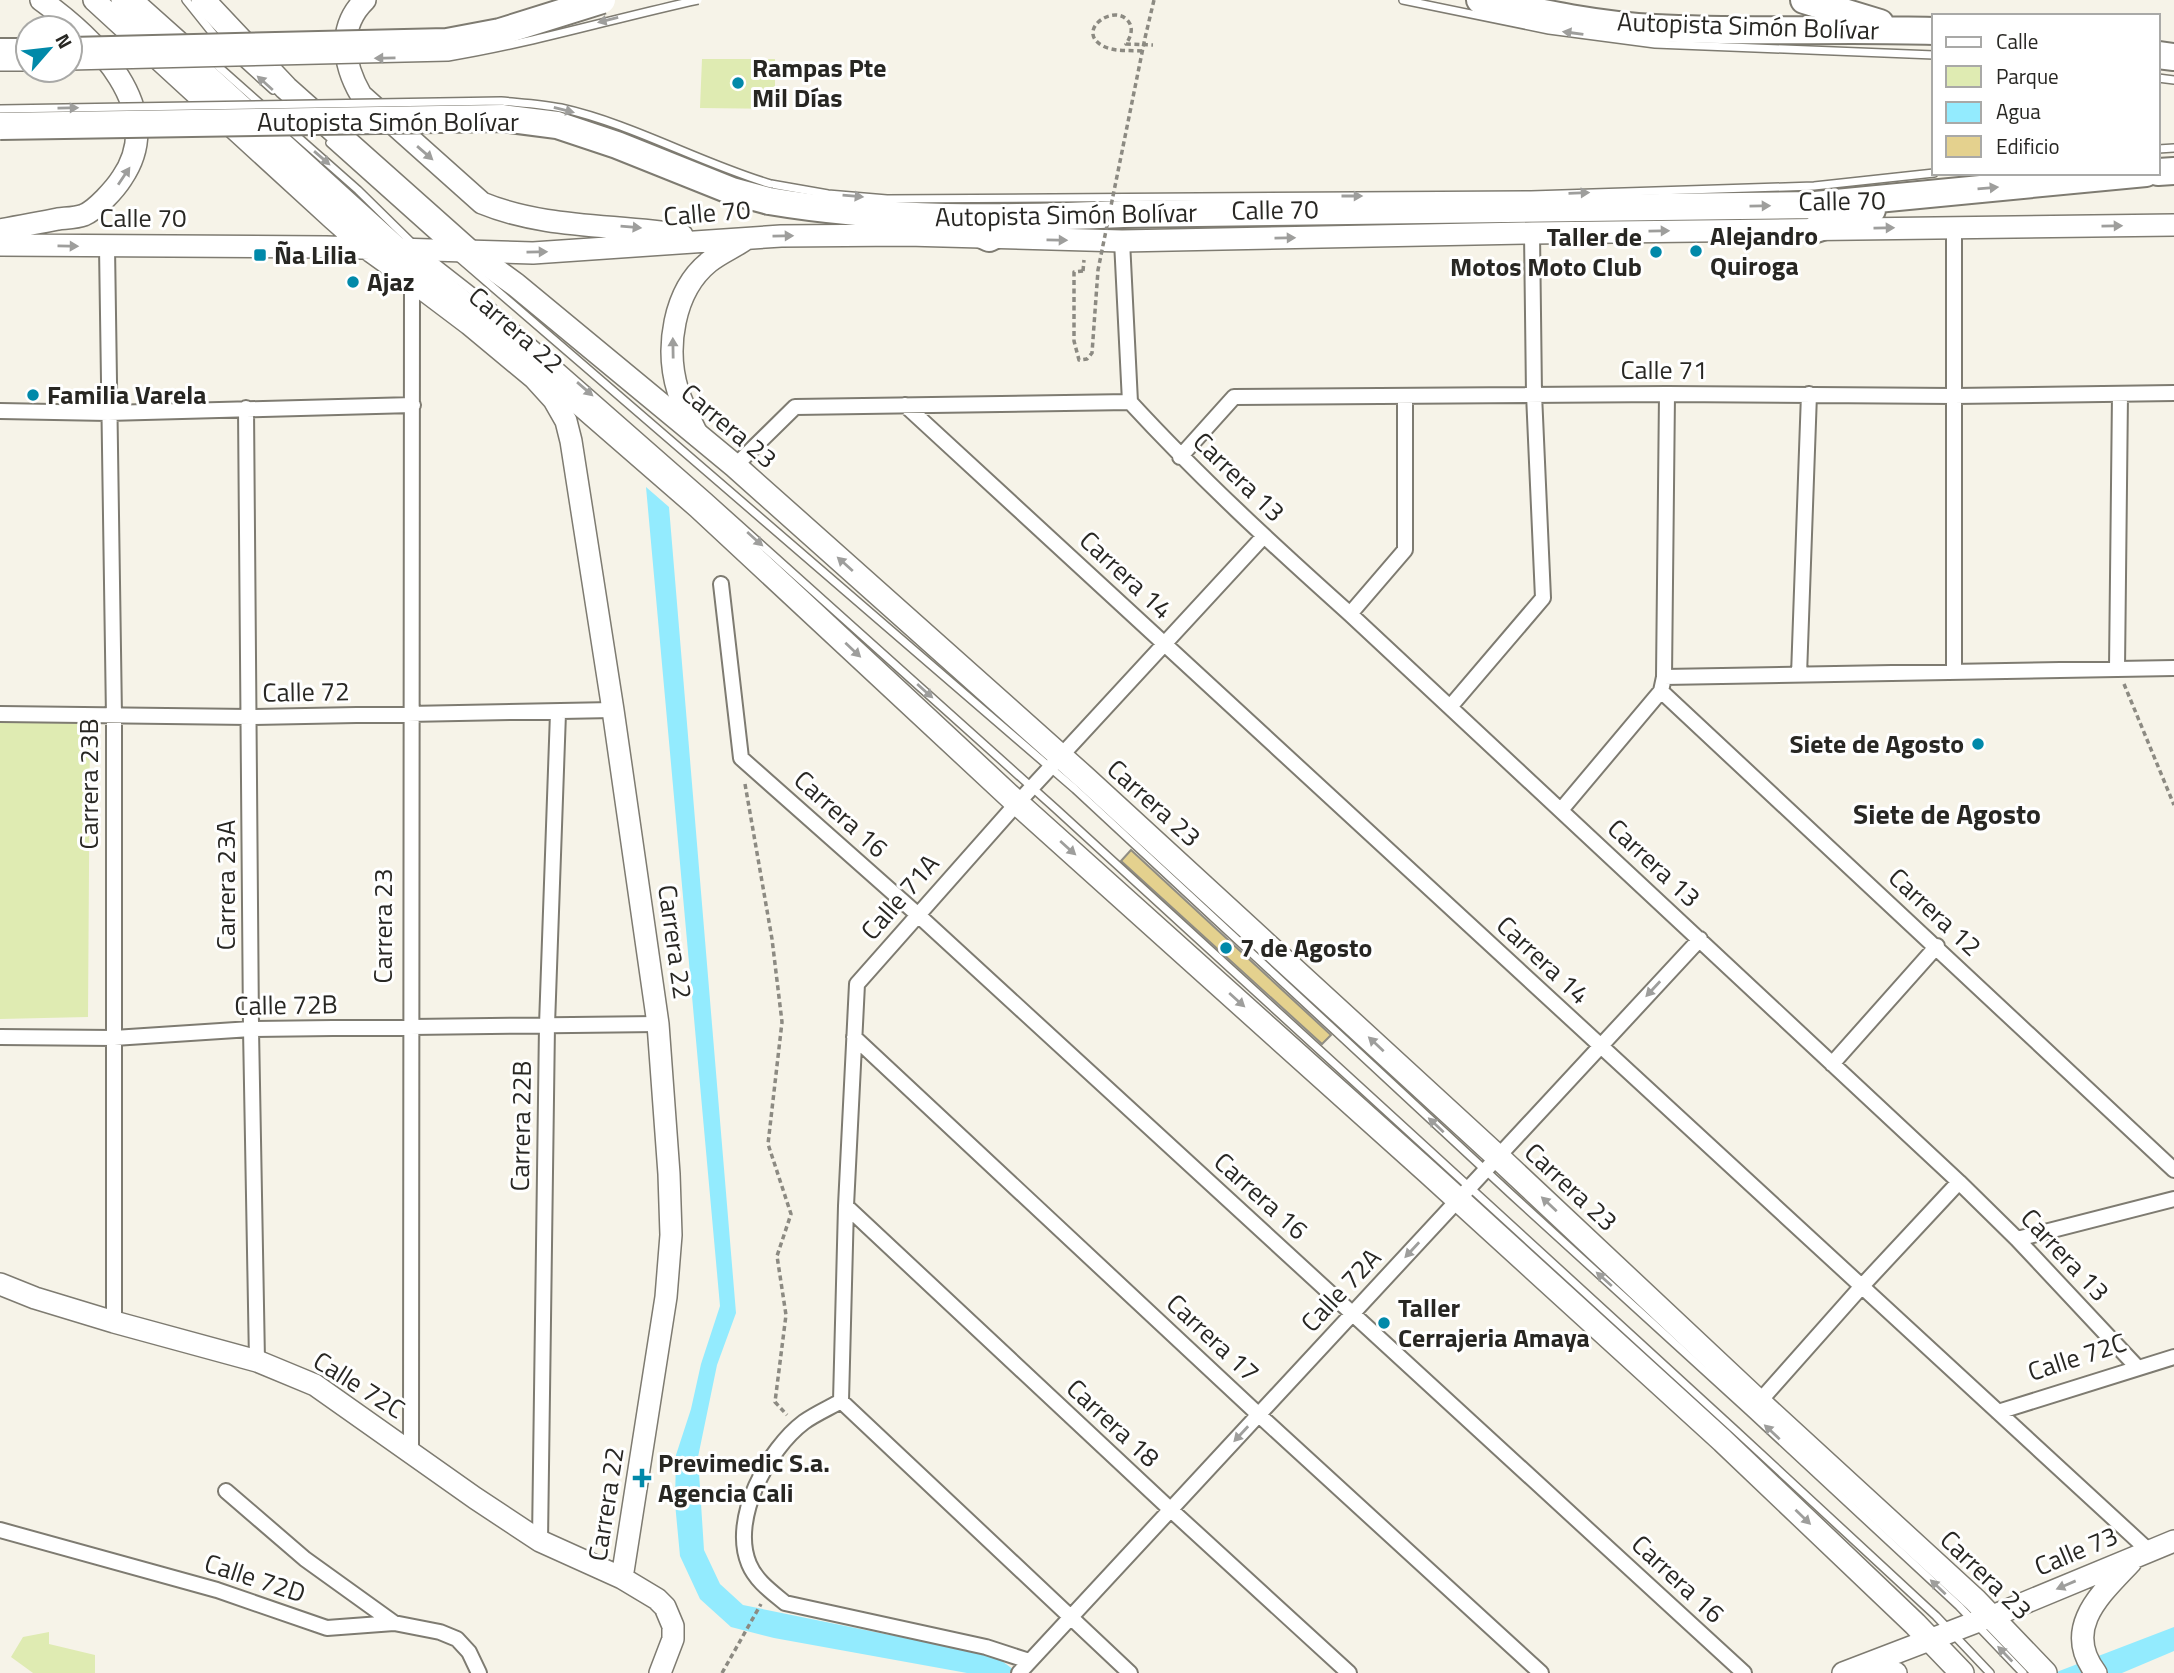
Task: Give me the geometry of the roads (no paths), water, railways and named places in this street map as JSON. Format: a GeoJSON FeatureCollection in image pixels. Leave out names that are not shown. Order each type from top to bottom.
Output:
{"type":"FeatureCollection","features":[{"type":"Feature","properties":{"kind":"highway"},"geometry":{"type":"LineString","coordinates":[[84,51],[447,42],[500,32],[602,0]]}},
{"type":"Feature","properties":{"kind":"highway","name":"Autopista Simón Bolívar"},"geometry":{"type":"LineString","coordinates":[[1480,0],[1549,14],[1652,28],[1805,32],[1932,31]]}},
{"type":"Feature","properties":{"kind":"highway"},"geometry":{"type":"LineString","coordinates":[[1804,0],[1902,30]]}},
{"type":"Feature","properties":{"kind":"highway","name":"Autopista Simón Bolívar"},"geometry":{"type":"LineString","coordinates":[[0,126],[502,118],[557,125],[617,145],[732,191],[770,192],[841,212],[888,216],[1031,218],[1123,214],[1815,205],[1927,183],[2102,175]]}},
{"type":"Feature","properties":{"kind":"highway"},"geometry":{"type":"LineString","coordinates":[[1816,229],[1927,183]]}},
{"type":"Feature","properties":{"kind":"highway"},"geometry":{"type":"LineString","coordinates":[[942,216],[989,238],[1031,218]]}},
{"type":"Feature","properties":{"kind":"main road"},"geometry":{"type":"LineString","coordinates":[[123,0],[410,260],[477,314],[699,507],[1025,795],[1464,1194],[1723,1441],[1946,1642],[1962,1673]]}},
{"type":"Feature","properties":{"kind":"main road","name":"Carrera 23"},"geometry":{"type":"LineString","coordinates":[[203,0],[286,88],[459,250],[516,285],[735,466],[1492,1163],[1759,1402],[1989,1626],[2045,1673]]}},
{"type":"Feature","properties":{"kind":"street"},"geometry":{"type":"LineString","coordinates":[[0,230],[86,214],[115,189],[131,166],[137,138],[136,115],[119,76],[105,57],[65,17],[41,0]]}},
{"type":"Feature","properties":{"kind":"street"},"geometry":{"type":"LineString","coordinates":[[94,0],[366,247],[410,260]]}},
{"type":"Feature","properties":{"kind":"street"},"geometry":{"type":"LineString","coordinates":[[365,0],[347,26],[346,58],[351,77],[361,95],[482,203],[499,210],[542,220],[642,228],[715,240]]}},
{"type":"Feature","properties":{"kind":"street","name":"Calle 70"},"geometry":{"type":"LineString","coordinates":[[0,245],[366,247],[410,260],[459,250],[533,253],[751,237],[907,235],[1122,241],[2174,225]]}},
{"type":"Feature","properties":{"kind":"street"},"geometry":{"type":"LineString","coordinates":[[1954,228],[1954,672]]}},
{"type":"Feature","properties":{"kind":"street"},"geometry":{"type":"LineString","coordinates":[[1450,707],[1543,598],[1534,394],[1532,233]]}},
{"type":"Feature","properties":{"kind":"street"},"geometry":{"type":"LineString","coordinates":[[698,436],[678,391],[671,344],[677,316],[687,291],[709,262],[751,237]]}},
{"type":"Feature","properties":{"kind":"street"},"geometry":{"type":"LineString","coordinates":[[735,466],[795,407],[1130,402],[1122,241]]}},
{"type":"Feature","properties":{"kind":"street","name":"Carrera 23B"},"geometry":{"type":"LineString","coordinates":[[107,247],[114,717],[114,1322]]}},
{"type":"Feature","properties":{"kind":"street","name":"Carrera 23"},"geometry":{"type":"LineString","coordinates":[[410,260],[413,405],[411,1451]]}},
{"type":"Feature","properties":{"kind":"street","name":"Carrera 22"},"geometry":{"type":"LineString","coordinates":[[410,260],[470,324],[534,378],[554,400],[566,421],[571,441],[658,1024],[671,1235],[666,1297],[622,1578],[657,1599],[671,1617],[673,1639],[660,1673]]}},
{"type":"Feature","properties":{"kind":"street","name":"Calle 71"},"geometry":{"type":"LineString","coordinates":[[1180,457],[1234,397],[2174,393]]}},
{"type":"Feature","properties":{"kind":"street"},"geometry":{"type":"LineString","coordinates":[[1561,810],[1663,684],[1667,394]]}},
{"type":"Feature","properties":{"kind":"street"},"geometry":{"type":"LineString","coordinates":[[1799,674],[1809,394]]}},
{"type":"Feature","properties":{"kind":"street"},"geometry":{"type":"LineString","coordinates":[[2117,669],[2120,394]]}},
{"type":"Feature","properties":{"kind":"street"},"geometry":{"type":"LineString","coordinates":[[1350,614],[1405,550],[1405,396]]}},
{"type":"Feature","properties":{"kind":"street","name":"Carrera 13"},"geometry":{"type":"LineString","coordinates":[[1130,402],[1180,457],[1959,1182],[2017,1239],[2137,1367]]}},
{"type":"Feature","properties":{"kind":"street"},"geometry":{"type":"LineString","coordinates":[[0,411],[108,413],[413,405]]}},
{"type":"Feature","properties":{"kind":"street","name":"Carrera 14"},"geometry":{"type":"LineString","coordinates":[[905,405],[1998,1412],[2137,1558]]}},
{"type":"Feature","properties":{"kind":"street","name":"Carrera 23A"},"geometry":{"type":"LineString","coordinates":[[246,408],[251,1029],[257,1361]]}},
{"type":"Feature","properties":{"kind":"street","name":"Calle 71A"},"geometry":{"type":"LineString","coordinates":[[841,1401],[846,1206],[857,984],[1025,795],[1264,536]]}},
{"type":"Feature","properties":{"kind":"street","name":"Carrera 16"},"geometry":{"type":"LineString","coordinates":[[721,584],[741,758],[917,914],[1744,1673]]}},
{"type":"Feature","properties":{"kind":"street"},"geometry":{"type":"LineString","coordinates":[[1663,684],[1799,674],[2174,668]]}},
{"type":"Feature","properties":{"kind":"street","name":"Carrera 12"},"geometry":{"type":"LineString","coordinates":[[1663,684],[2174,1170]]}},
{"type":"Feature","properties":{"kind":"street","name":"Calle 72"},"geometry":{"type":"LineString","coordinates":[[0,714],[250,717],[613,710]]}},
{"type":"Feature","properties":{"kind":"street","name":"Carrera 22B"},"geometry":{"type":"LineString","coordinates":[[540,1541],[547,1025],[558,713]]}},
{"type":"Feature","properties":{"kind":"street","name":"Calle 72A"},"geometry":{"type":"LineString","coordinates":[[1024,1667],[1700,939]]}},
{"type":"Feature","properties":{"kind":"street"},"geometry":{"type":"LineString","coordinates":[[1832,1064],[1937,946]]}},
{"type":"Feature","properties":{"kind":"street","name":"Calle 72B"},"geometry":{"type":"LineString","coordinates":[[0,1037],[114,1038],[251,1029],[658,1024]]}},
{"type":"Feature","properties":{"kind":"street","name":"Carrera 17"},"geometry":{"type":"LineString","coordinates":[[854,1037],[1259,1415],[1541,1673]]}},
{"type":"Feature","properties":{"kind":"street"},"geometry":{"type":"LineString","coordinates":[[1759,1402],[1959,1182]]}},
{"type":"Feature","properties":{"kind":"street"},"geometry":{"type":"LineString","coordinates":[[2017,1239],[2174,1199]]}},
{"type":"Feature","properties":{"kind":"street","name":"Carrera 18"},"geometry":{"type":"LineString","coordinates":[[846,1206],[1349,1673]]}},
{"type":"Feature","properties":{"kind":"street","name":"Calle 72C"},"geometry":{"type":"LineString","coordinates":[[0,1284],[35,1298],[114,1322],[257,1361],[315,1385],[540,1541],[622,1578]]}},
{"type":"Feature","properties":{"kind":"street","name":"Calle 72C"},"geometry":{"type":"LineString","coordinates":[[1998,1412],[2174,1357]]}},
{"type":"Feature","properties":{"kind":"street"},"geometry":{"type":"LineString","coordinates":[[1024,1667],[986,1647],[785,1603],[762,1584],[749,1564],[744,1538],[748,1507],[765,1464],[803,1423],[841,1401],[1130,1673]]}},
{"type":"Feature","properties":{"kind":"street"},"geometry":{"type":"LineString","coordinates":[[226,1491],[305,1559],[394,1623]]}},
{"type":"Feature","properties":{"kind":"street","name":"Calle 72D"},"geometry":{"type":"LineString","coordinates":[[0,1530],[217,1590],[327,1628],[394,1623],[440,1632],[457,1639],[469,1652],[479,1673]]}},
{"type":"Feature","properties":{"kind":"street","name":"Calle 73"},"geometry":{"type":"LineString","coordinates":[[1849,1671],[1989,1626],[2174,1541]]}},
{"type":"Feature","properties":{"kind":"street"},"geometry":{"type":"LineString","coordinates":[[2096,1673],[2084,1649],[2085,1622],[2098,1597],[2137,1558]]}},
{"type":"Feature","properties":{"kind":"street"},"geometry":{"type":"LineString","coordinates":[[1849,1671],[1879,1670],[1896,1673]]}},
{"type":"Feature","properties":{"kind":"lane"},"geometry":{"type":"LineString","coordinates":[[142,0],[358,190],[410,260]]}},
{"type":"Feature","properties":{"kind":"lane"},"geometry":{"type":"LineString","coordinates":[[186,0],[215,37],[318,131]]}},
{"type":"Feature","properties":{"kind":"lane"},"geometry":{"type":"LineString","coordinates":[[84,66],[448,57],[500,48],[698,0]]}},
{"type":"Feature","properties":{"kind":"lane"},"geometry":{"type":"LineString","coordinates":[[1403,0],[1549,30],[1655,44],[1932,55]]}},
{"type":"Feature","properties":{"kind":"lane"},"geometry":{"type":"LineString","coordinates":[[0,109],[501,101],[573,112],[619,126],[738,174],[770,192],[887,200],[1531,195],[1927,183]]}},
{"type":"Feature","properties":{"kind":"lane"},"geometry":{"type":"LineString","coordinates":[[328,141],[1056,762]]}},
{"type":"Feature","properties":{"kind":"lane"},"geometry":{"type":"LineString","coordinates":[[1492,1163],[1750,1412],[1989,1626],[2024,1673]]}},
{"type":"Feature","properties":{"kind":"lane"},"geometry":{"type":"LineString","coordinates":[[1946,1642],[1990,1673]]}},
{"type":"Feature","properties":{"kind":"water"},"geometry":{"type":"Polygon","coordinates":[[[646,487],[669,507],[736,1313],[717,1365],[698,1457],[704,1550],[720,1584],[743,1605],[890,1635],[967,1647],[998,1658],[1018,1673],[967,1673],[774,1638],[731,1627],[700,1599],[680,1556],[675,1503],[676,1455],[720,1306],[646,487]]]}},
{"type":"Feature","properties":{"kind":"water"},"geometry":{"type":"Polygon","coordinates":[[[2174,1627],[2174,1651],[2122,1673],[2054,1673],[2174,1627]]]}},
{"type":"Feature","properties":{"kind":"place","name":"Rampas Pte Mil Días"},"geometry":{"type":"Point","coordinates":[738,83]}},
{"type":"Feature","properties":{"kind":"place","name":"Alejandro Quiroga"},"geometry":{"type":"Point","coordinates":[1696,251]}},
{"type":"Feature","properties":{"kind":"place","name":"Taller de Motos Moto Club"},"geometry":{"type":"Point","coordinates":[1656,252]}},
{"type":"Feature","properties":{"kind":"place","name":"Ña Lilia"},"geometry":{"type":"Point","coordinates":[260,255]}},
{"type":"Feature","properties":{"kind":"place","name":"Ajaz"},"geometry":{"type":"Point","coordinates":[353,282]}},
{"type":"Feature","properties":{"kind":"place","name":"Familia Varela"},"geometry":{"type":"Point","coordinates":[33,395]}},
{"type":"Feature","properties":{"kind":"place","name":"Siete de Agosto"},"geometry":{"type":"Point","coordinates":[1978,744]}},
{"type":"Feature","properties":{"kind":"place","name":"7 de Agosto"},"geometry":{"type":"Point","coordinates":[1226,948]}},
{"type":"Feature","properties":{"kind":"place","name":"Taller Cerrajeria Amaya"},"geometry":{"type":"Point","coordinates":[1384,1323]}},
{"type":"Feature","properties":{"kind":"place","name":"Previmedic S.a. Agencia Cali"},"geometry":{"type":"Point","coordinates":[642,1478]}},
{"type":"Feature","properties":{"kind":"district","name":"Siete de Agosto"},"geometry":{"type":"Point","coordinates":[1947,814]}}]}
